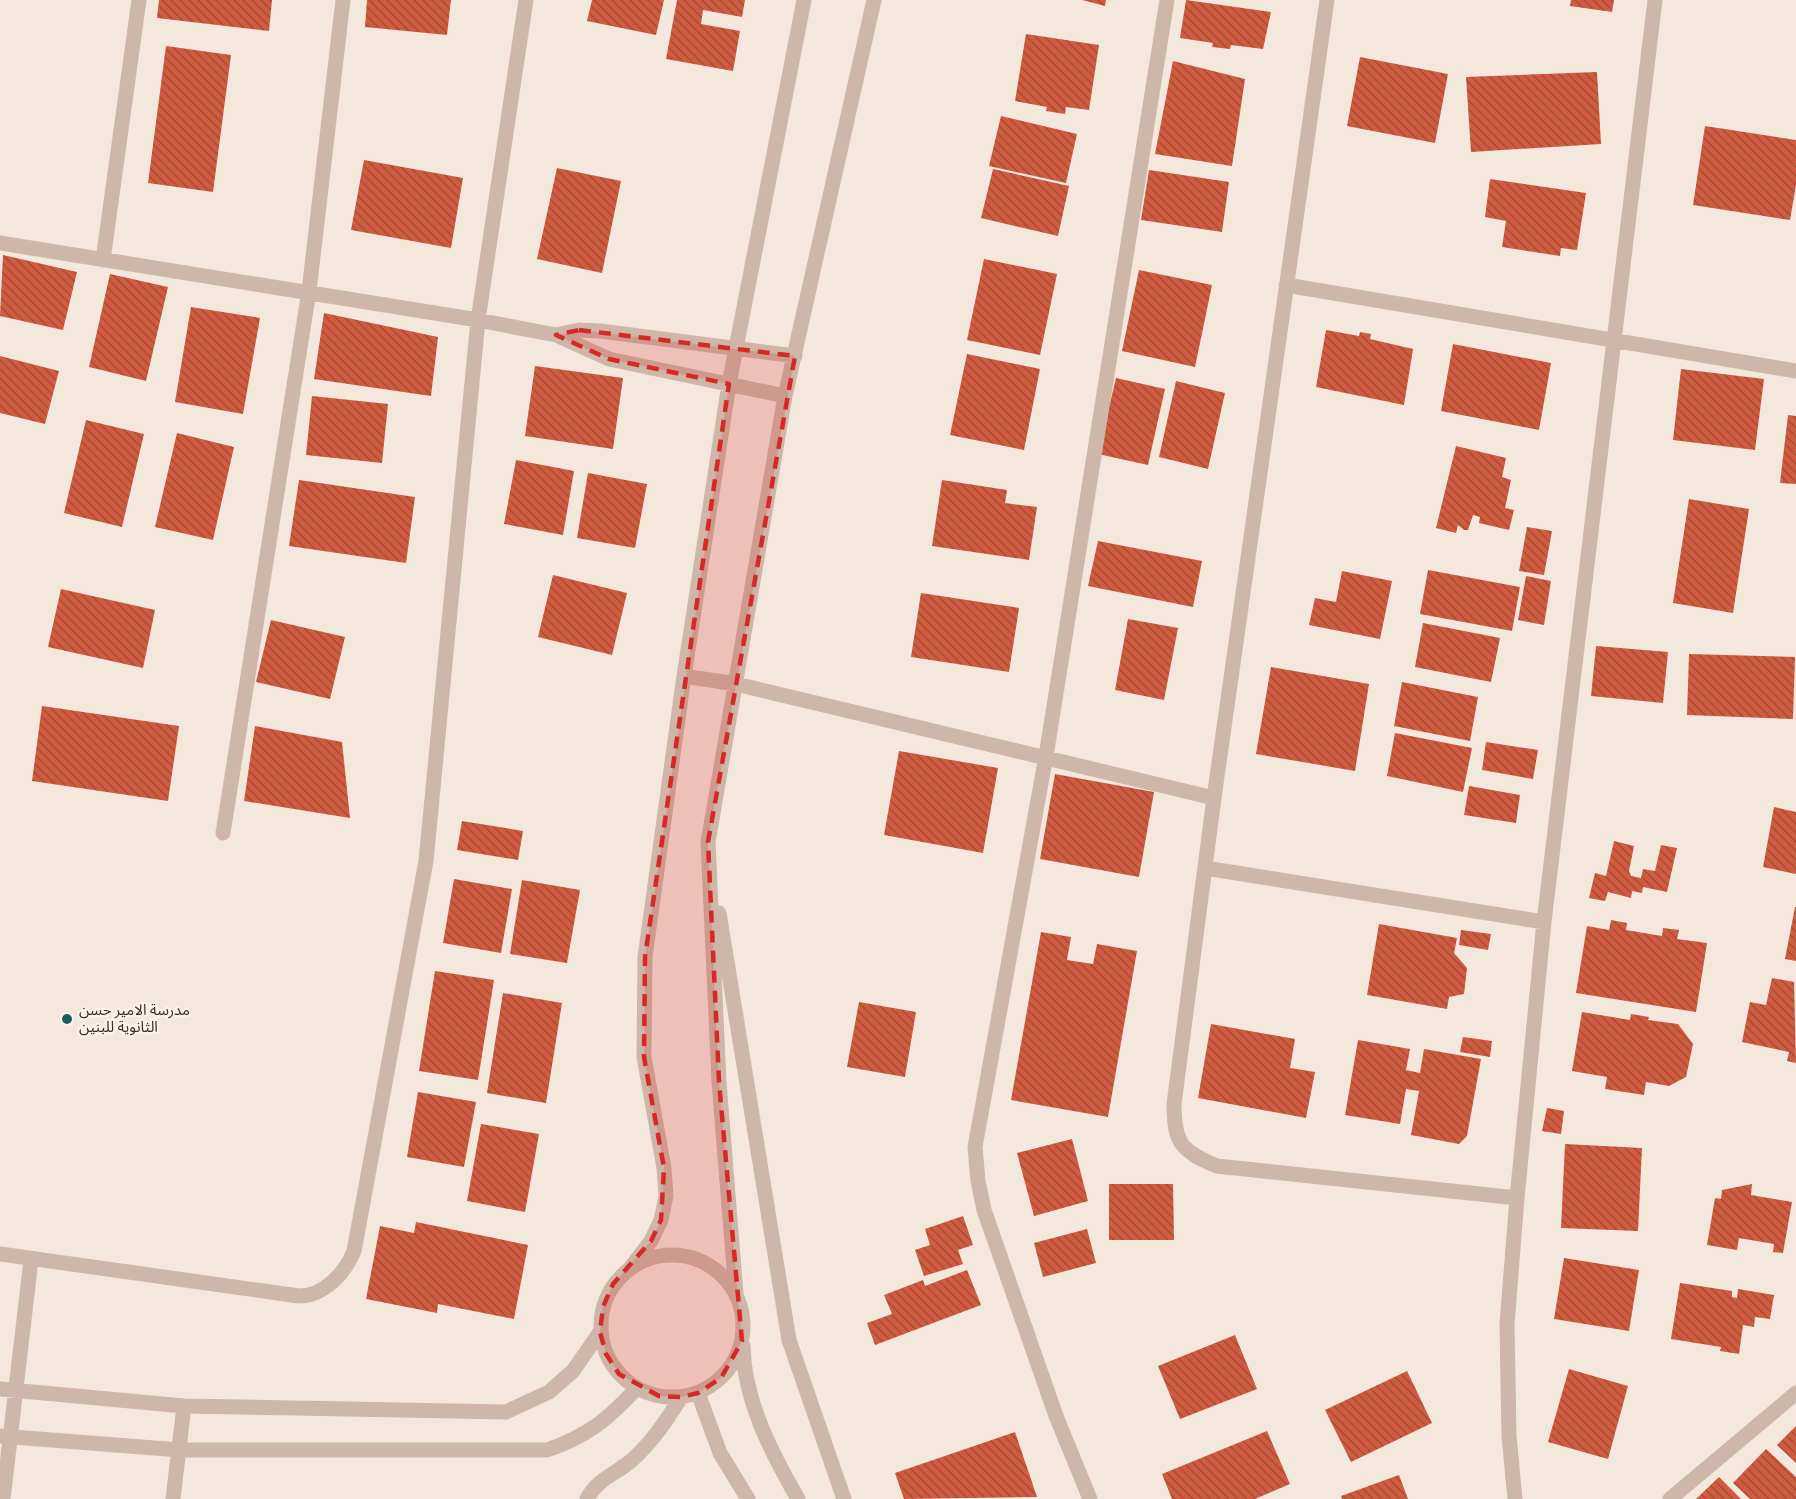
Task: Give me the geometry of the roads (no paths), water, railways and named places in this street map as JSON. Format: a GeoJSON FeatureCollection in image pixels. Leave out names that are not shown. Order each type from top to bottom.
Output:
{"type":"FeatureCollection","features":[{"type":"Feature","properties":{"kind":"street"},"geometry":{"type":"LineString","coordinates":[[104,260],[139,0]]}},
{"type":"Feature","properties":{"kind":"street"},"geometry":{"type":"LineString","coordinates":[[223,833],[309,291],[343,0]]}},
{"type":"Feature","properties":{"kind":"street"},"geometry":{"type":"LineString","coordinates":[[0,1254],[312,1296],[348,1265],[354,1251],[426,861],[478,320],[526,0]]}},
{"type":"Feature","properties":{"kind":"street"},"geometry":{"type":"LineString","coordinates":[[742,1341],[735,1361],[721,1378],[698,1393],[659,1396],[637,1388],[619,1374],[606,1354],[600,1332],[603,1307],[613,1284],[631,1267],[651,1241],[661,1220],[666,1196],[664,1168],[644,1057],[645,957],[684,676],[729,384],[804,0]]}},
{"type":"Feature","properties":{"kind":"street"},"geometry":{"type":"LineString","coordinates":[[736,1294],[719,1082],[708,842],[785,396],[874,0]]}},
{"type":"Feature","properties":{"kind":"street"},"geometry":{"type":"LineString","coordinates":[[1090,1499],[1056,1416],[984,1210],[975,1148],[1046,756],[1167,0]]}},
{"type":"Feature","properties":{"kind":"street"},"geometry":{"type":"LineString","coordinates":[[1327,0],[1214,798],[1174,1104],[1174,1131],[1191,1155],[1217,1166],[1517,1198]]}},
{"type":"Feature","properties":{"kind":"street"},"geometry":{"type":"LineString","coordinates":[[1515,1499],[1509,1436],[1507,1324],[1517,1198],[1544,922],[1616,341],[1655,0]]}},
{"type":"Feature","properties":{"kind":"street"},"geometry":{"type":"LineString","coordinates":[[0,243],[309,291],[556,335],[609,359],[785,396]]}},
{"type":"Feature","properties":{"kind":"street"},"geometry":{"type":"LineString","coordinates":[[1286,285],[1796,371]]}},
{"type":"Feature","properties":{"kind":"street"},"geometry":{"type":"LineString","coordinates":[[556,335],[579,330],[600,331],[795,356]]}},
{"type":"Feature","properties":{"kind":"street"},"geometry":{"type":"LineString","coordinates":[[684,676],[736,684],[1046,756],[1214,798]]}},
{"type":"Feature","properties":{"kind":"street"},"geometry":{"type":"LineString","coordinates":[[708,842],[789,1340],[844,1499]]}},
{"type":"Feature","properties":{"kind":"street"},"geometry":{"type":"LineString","coordinates":[[1205,868],[1544,922]]}},
{"type":"Feature","properties":{"kind":"street"},"geometry":{"type":"LineString","coordinates":[[631,1267],[653,1256],[677,1254],[701,1260],[722,1274],[736,1294],[741,1306],[743,1360],[752,1402],[798,1499]]}},
{"type":"Feature","properties":{"kind":"street"},"geometry":{"type":"LineString","coordinates":[[3,1499],[6,1435],[17,1390],[32,1260]]}},
{"type":"Feature","properties":{"kind":"street"},"geometry":{"type":"LineString","coordinates":[[0,1389],[184,1406],[506,1412],[549,1392],[573,1371],[600,1332]]}},
{"type":"Feature","properties":{"kind":"street"},"geometry":{"type":"LineString","coordinates":[[6,1435],[180,1450],[547,1450],[570,1442],[600,1426],[637,1388]]}},
{"type":"Feature","properties":{"kind":"street"},"geometry":{"type":"LineString","coordinates":[[698,1393],[720,1453],[748,1499]]}},
{"type":"Feature","properties":{"kind":"street"},"geometry":{"type":"LineString","coordinates":[[1670,1499],[1796,1393]]}},
{"type":"Feature","properties":{"kind":"street"},"geometry":{"type":"LineString","coordinates":[[587,1499],[594,1486],[620,1469],[663,1427],[681,1396]]}},
{"type":"Feature","properties":{"kind":"street"},"geometry":{"type":"LineString","coordinates":[[173,1499],[184,1406]]}},
{"type":"Feature","properties":{"kind":"place","name":"مدرسة الامير حسن الثانوية للبنين"},"geometry":{"type":"Point","coordinates":[67,1019]}}]}
